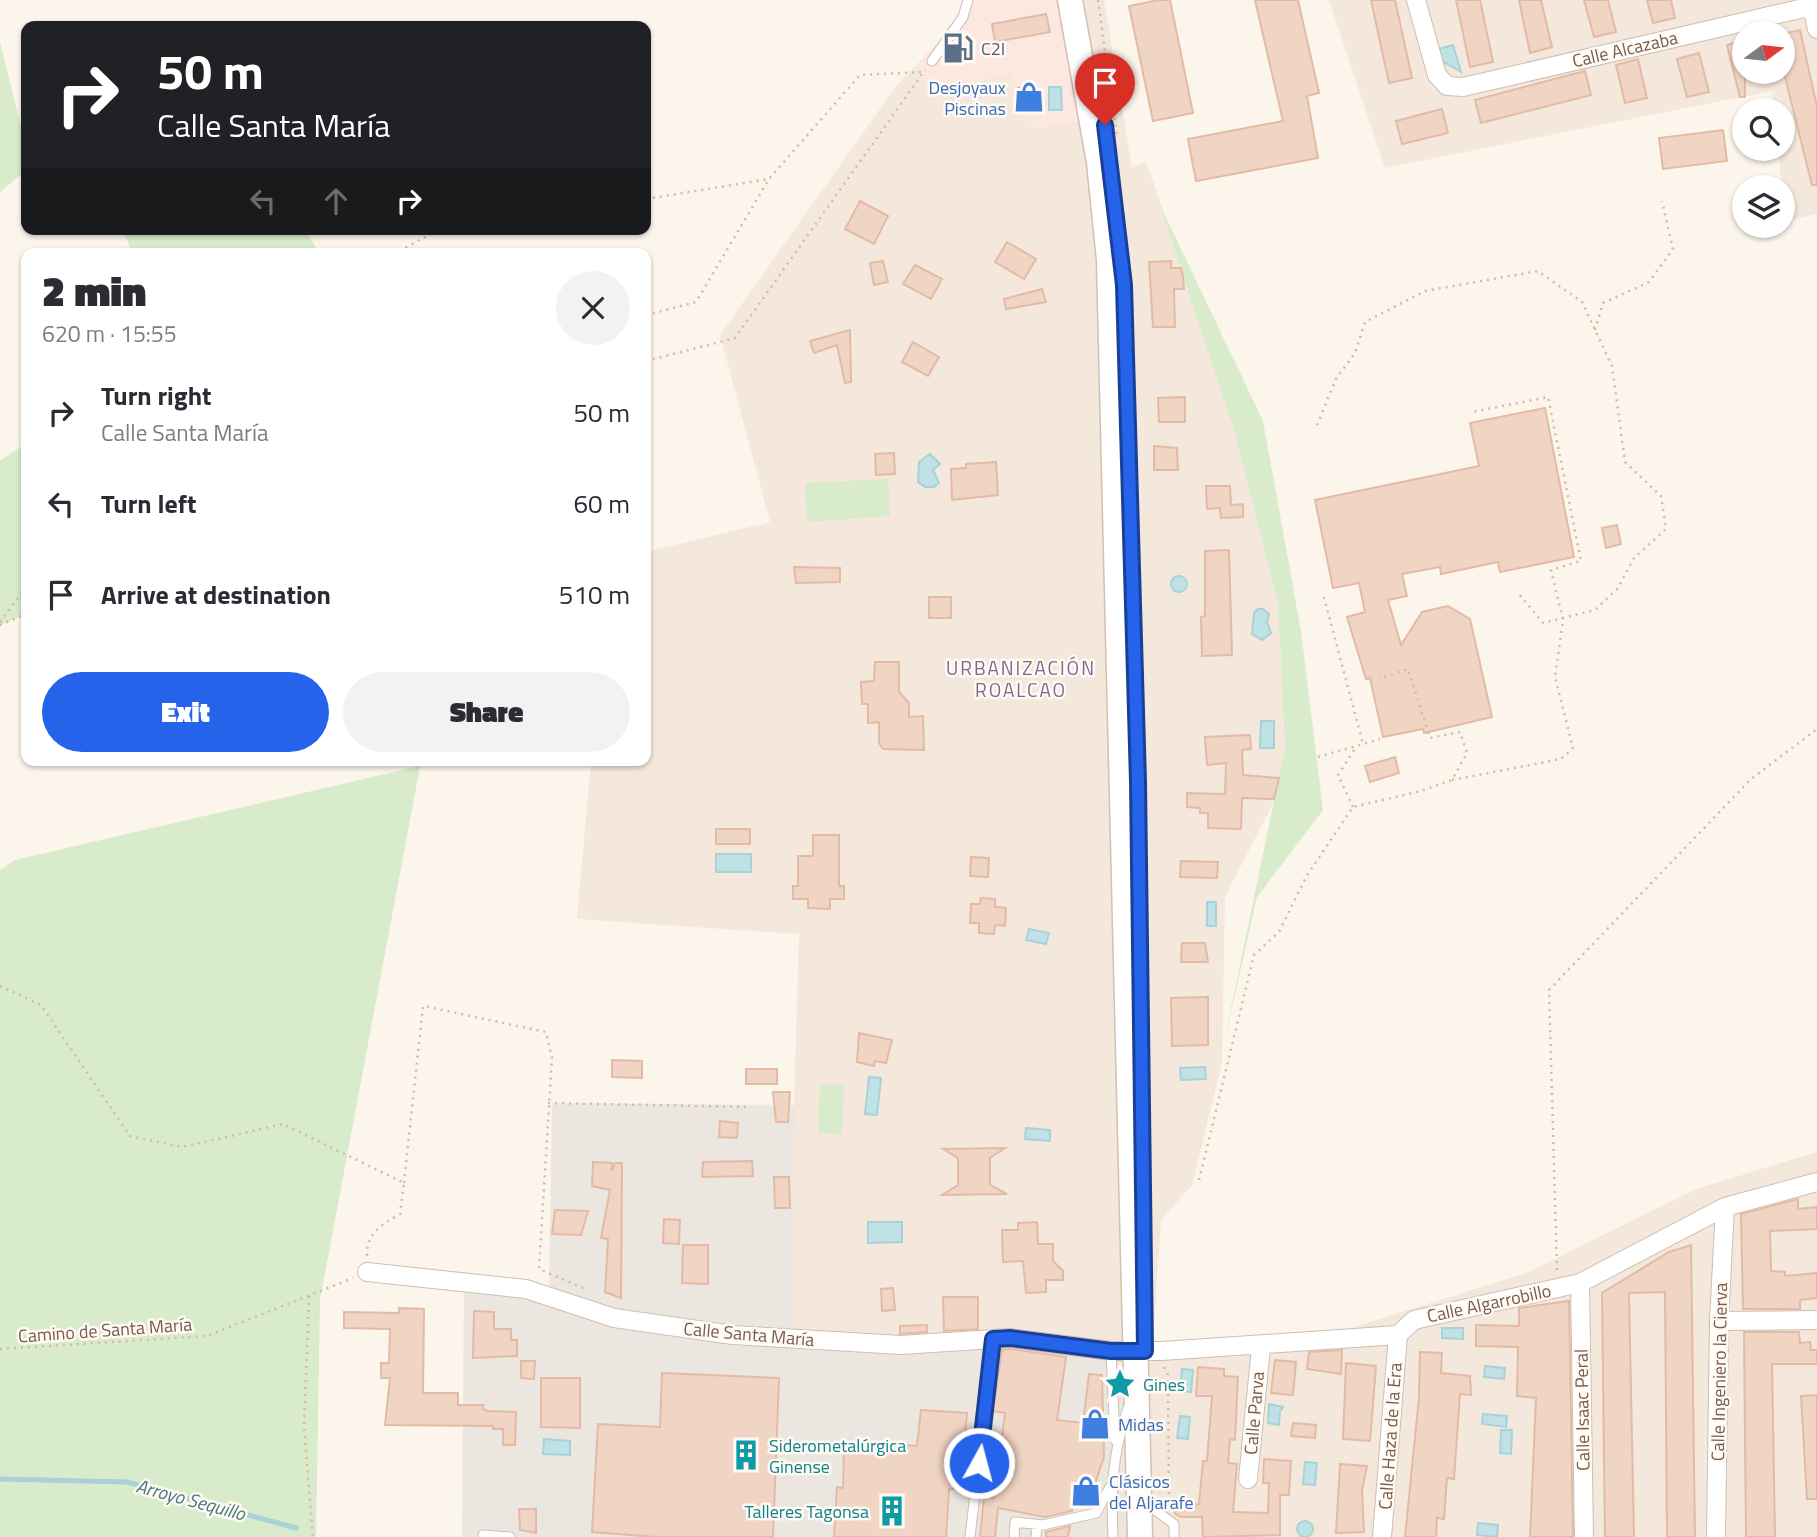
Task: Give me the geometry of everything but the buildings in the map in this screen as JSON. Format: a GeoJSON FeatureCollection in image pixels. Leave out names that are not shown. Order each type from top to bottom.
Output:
{"type":"FeatureCollection","features":[{"type":"Feature","properties":{"kind":"main road"},"geometry":{"type":"LineString","coordinates":[[1070,0],[1099,162],[1109,260],[1137,1351],[1156,1520]]}},
{"type":"Feature","properties":{"kind":"main road"},"geometry":{"type":"LineString","coordinates":[[1085,0],[1113,176],[1124,285],[1138,782],[1137,1351],[1126,1442],[1140,1537]]}},
{"type":"Feature","properties":{"kind":"street","name":"Calle Alcazaba"},"geometry":{"type":"LineString","coordinates":[[1416,0],[1437,75],[1447,86],[1463,87],[1814,6]]}},
{"type":"Feature","properties":{"kind":"street"},"geometry":{"type":"LineString","coordinates":[[1814,6],[1817,29]]}},
{"type":"Feature","properties":{"kind":"street","name":"Calle Algarrobillo"},"geometry":{"type":"LineString","coordinates":[[1137,1351],[1261,1347],[1398,1335],[1414,1320],[1580,1283],[1725,1207],[1817,1182]]}},
{"type":"Feature","properties":{"kind":"street","name":"Calle Ingeniero la Cierva"},"geometry":{"type":"LineString","coordinates":[[1716,1537],[1719,1321],[1725,1207]]}},
{"type":"Feature","properties":{"kind":"street","name":"Calle Santa María"},"geometry":{"type":"LineString","coordinates":[[367,1272],[526,1289],[614,1318],[733,1335],[901,1345],[1010,1338],[1137,1351]]}},
{"type":"Feature","properties":{"kind":"street","name":"Calle Isaac Peral"},"geometry":{"type":"LineString","coordinates":[[1580,1283],[1584,1537]]}},
{"type":"Feature","properties":{"kind":"street"},"geometry":{"type":"LineString","coordinates":[[1719,1321],[1817,1320]]}},
{"type":"Feature","properties":{"kind":"street","name":"Calle Haza de la Era"},"geometry":{"type":"LineString","coordinates":[[1382,1537],[1398,1335]]}},
{"type":"Feature","properties":{"kind":"street","name":"Calle Parva"},"geometry":{"type":"LineString","coordinates":[[1248,1479],[1261,1347]]}},
{"type":"Feature","properties":{"kind":"lane"},"geometry":{"type":"LineString","coordinates":[[932,61],[963,17],[968,0]]}},
{"type":"Feature","properties":{"kind":"lane"},"geometry":{"type":"LineString","coordinates":[[970,1537],[993,1339]]}},
{"type":"Feature","properties":{"kind":"lane"},"geometry":{"type":"LineString","coordinates":[[1014,1537],[1014,1522],[1037,1525],[1096,1513],[1111,1485],[1126,1442],[1137,1351]]}},
{"type":"Feature","properties":{"kind":"lane"},"geometry":{"type":"LineString","coordinates":[[1111,1485],[1113,1537]]}},
{"type":"Feature","properties":{"kind":"lane"},"geometry":{"type":"LineString","coordinates":[[1156,1520],[1174,1524],[1174,1537]]}},
{"type":"Feature","properties":{"kind":"lane"},"geometry":{"type":"LineString","coordinates":[[1036,1537],[1037,1525]]}},
{"type":"Feature","properties":{"kind":"lane"},"geometry":{"type":"LineString","coordinates":[[483,1535],[510,1537]]}},
{"type":"Feature","properties":{"kind":"path"},"geometry":{"type":"LineString","coordinates":[[651,360],[735,338],[932,61]]}},
{"type":"Feature","properties":{"kind":"path"},"geometry":{"type":"LineString","coordinates":[[651,314],[696,302],[769,179],[860,75],[923,72]]}},
{"type":"Feature","properties":{"kind":"path"},"geometry":{"type":"LineString","coordinates":[[651,197],[769,179]]}},
{"type":"Feature","properties":{"kind":"path"},"geometry":{"type":"LineString","coordinates":[[1595,330],[1603,303],[1648,282],[1673,248],[1662,201]]}},
{"type":"Feature","properties":{"kind":"path"},"geometry":{"type":"LineString","coordinates":[[404,248],[429,235]]}},
{"type":"Feature","properties":{"kind":"path"},"geometry":{"type":"LineString","coordinates":[[1317,425],[1336,379],[1355,353],[1365,322],[1425,291],[1538,271],[1582,302],[1612,366],[1625,462],[1661,496],[1666,528],[1634,558],[1618,588],[1595,610],[1543,624],[1519,594]]}},
{"type":"Feature","properties":{"kind":"path"},"geometry":{"type":"LineString","coordinates":[[1199,1180],[1240,1022],[1247,971],[1254,956],[1279,932],[1306,877],[1353,807],[1422,791],[1452,780],[1561,759],[1573,748],[1555,677],[1563,620],[1551,570],[1581,561],[1548,397],[1472,412]]}},
{"type":"Feature","properties":{"kind":"path"},"geometry":{"type":"LineString","coordinates":[[0,623],[21,594]]}},
{"type":"Feature","properties":{"kind":"path"},"geometry":{"type":"LineString","coordinates":[[1324,597],[1363,744]]}},
{"type":"Feature","properties":{"kind":"path"},"geometry":{"type":"LineString","coordinates":[[0,623],[21,616]]}},
{"type":"Feature","properties":{"kind":"path"},"geometry":{"type":"LineString","coordinates":[[1379,679],[1408,668],[1430,738],[1460,732],[1467,753],[1452,780]]}},
{"type":"Feature","properties":{"kind":"path"},"geometry":{"type":"LineString","coordinates":[[1557,1288],[1549,990],[1751,779],[1817,729]]}},
{"type":"Feature","properties":{"kind":"path"},"geometry":{"type":"LineString","coordinates":[[1318,757],[1380,739]]}},
{"type":"Feature","properties":{"kind":"path"},"geometry":{"type":"LineString","coordinates":[[1353,807],[1338,775],[1356,747]]}},
{"type":"Feature","properties":{"kind":"path"},"geometry":{"type":"LineString","coordinates":[[0,986],[41,1005],[130,1136],[182,1147],[283,1124],[404,1183]]}},
{"type":"Feature","properties":{"kind":"path"},"geometry":{"type":"LineString","coordinates":[[367,1272],[366,1245],[375,1229],[400,1214],[423,1006],[547,1032],[552,1058],[547,1103],[539,1269],[588,1290]]}},
{"type":"Feature","properties":{"kind":"path"},"geometry":{"type":"LineString","coordinates":[[547,1103],[751,1107]]}},
{"type":"Feature","properties":{"kind":"path","name":"Camino de Santa María"},"geometry":{"type":"LineString","coordinates":[[0,1349],[207,1336],[367,1272]]}},
{"type":"Feature","properties":{"kind":"path"},"geometry":{"type":"LineString","coordinates":[[309,1296],[304,1426],[313,1537]]}},
{"type":"Feature","properties":{"kind":"path"},"geometry":{"type":"LineString","coordinates":[[1137,1351],[1168,1375],[1170,1504],[1156,1520]]}},
{"type":"Feature","properties":{"kind":"shaded area"},"geometry":{"type":"Polygon","coordinates":[[[966,0],[1104,0],[1132,168],[1146,161],[1223,384],[1278,603],[1285,748],[1273,803],[1225,897],[1222,1062],[1192,1185],[1161,1220],[1153,1342],[1143,1356],[1338,1332],[1529,1272],[1696,1189],[1817,1152],[1817,1537],[1143,1537],[855,1343],[733,1335],[552,1103],[794,1105],[799,934],[577,919],[591,766],[651,766],[651,551],[770,522],[720,335],[896,86],[963,17],[966,0]]]}},
{"type":"Feature","properties":{"kind":"shaded area"},"geometry":{"type":"Polygon","coordinates":[[[966,0],[1059,0],[1083,121],[1034,129],[1010,74],[926,93],[919,62],[963,17],[966,0]]]}},
{"type":"Feature","properties":{"kind":"shaded area"},"geometry":{"type":"Polygon","coordinates":[[[1329,0],[1817,0],[1817,214],[1795,219],[1795,175],[1781,175],[1779,161],[1795,161],[1795,98],[1773,98],[1772,91],[1385,168],[1329,0]]]}},
{"type":"Feature","properties":{"kind":"shaded area"},"geometry":{"type":"Polygon","coordinates":[[[552,1103],[794,1106],[792,1336],[855,1343],[1143,1357],[1143,1537],[462,1537],[464,1282],[549,1296],[552,1103]]]}},
{"type":"Feature","properties":{"kind":"green space"},"geometry":{"type":"Polygon","coordinates":[[[0,42],[21,127],[21,174],[0,192],[0,42]]]}},
{"type":"Feature","properties":{"kind":"green space"},"geometry":{"type":"Polygon","coordinates":[[[1160,205],[1263,421],[1301,631],[1323,810],[1257,897],[1223,1047],[1285,748],[1278,603],[1233,426],[1160,205]]]}},
{"type":"Feature","properties":{"kind":"green space"},"geometry":{"type":"Polygon","coordinates":[[[125,235],[309,235],[316,248],[130,248],[125,235]]]}},
{"type":"Feature","properties":{"kind":"green space"},"geometry":{"type":"Polygon","coordinates":[[[21,446],[21,616],[0,625],[0,461],[21,446]]]}},
{"type":"Feature","properties":{"kind":"green space"},"geometry":{"type":"Polygon","coordinates":[[[888,479],[890,516],[807,522],[805,483],[888,479]]]}},
{"type":"Feature","properties":{"kind":"green space"},"geometry":{"type":"Polygon","coordinates":[[[420,766],[320,1300],[316,1537],[0,1537],[0,870],[15,860],[420,766]]]}},
{"type":"Feature","properties":{"kind":"green space"},"geometry":{"type":"Polygon","coordinates":[[[820,1084],[844,1085],[842,1134],[818,1133],[820,1084]]]}},
{"type":"Feature","properties":{"kind":"water"},"geometry":{"type":"Polygon","coordinates":[[[1453,45],[1461,72],[1442,61],[1439,49],[1453,45]]]}},
{"type":"Feature","properties":{"kind":"water"},"geometry":{"type":"Polygon","coordinates":[[[1049,87],[1061,87],[1062,110],[1049,110],[1049,87]]]}},
{"type":"Feature","properties":{"kind":"water"},"geometry":{"type":"Polygon","coordinates":[[[930,454],[940,464],[933,470],[939,483],[934,487],[925,487],[918,482],[919,462],[930,454]]]}},
{"type":"Feature","properties":{"kind":"water"},"geometry":{"type":"Polygon","coordinates":[[[1176,576],[1182,576],[1187,584],[1185,590],[1176,592],[1171,587],[1171,581],[1176,576]]]}},
{"type":"Feature","properties":{"kind":"water"},"geometry":{"type":"Polygon","coordinates":[[[1258,609],[1269,614],[1267,622],[1271,633],[1262,640],[1252,634],[1254,613],[1258,609]]]}},
{"type":"Feature","properties":{"kind":"water"},"geometry":{"type":"Polygon","coordinates":[[[1261,721],[1274,721],[1274,748],[1260,748],[1261,721]]]}},
{"type":"Feature","properties":{"kind":"water"},"geometry":{"type":"Polygon","coordinates":[[[716,854],[751,854],[751,872],[716,872],[716,854]]]}},
{"type":"Feature","properties":{"kind":"water"},"geometry":{"type":"Polygon","coordinates":[[[1207,902],[1216,902],[1216,926],[1207,926],[1207,902]]]}},
{"type":"Feature","properties":{"kind":"water"},"geometry":{"type":"Polygon","coordinates":[[[1029,929],[1049,933],[1046,944],[1026,940],[1029,929]]]}},
{"type":"Feature","properties":{"kind":"water"},"geometry":{"type":"Polygon","coordinates":[[[1205,1067],[1206,1079],[1181,1080],[1180,1068],[1205,1067]]]}},
{"type":"Feature","properties":{"kind":"water"},"geometry":{"type":"Polygon","coordinates":[[[869,1077],[881,1078],[877,1115],[865,1114],[869,1077]]]}},
{"type":"Feature","properties":{"kind":"water"},"geometry":{"type":"Polygon","coordinates":[[[1026,1128],[1050,1130],[1050,1141],[1025,1139],[1026,1128]]]}},
{"type":"Feature","properties":{"kind":"water"},"geometry":{"type":"Polygon","coordinates":[[[868,1222],[902,1222],[902,1242],[868,1243],[868,1222]]]}},
{"type":"Feature","properties":{"kind":"water"},"geometry":{"type":"Polygon","coordinates":[[[1442,1328],[1463,1328],[1463,1339],[1442,1338],[1442,1328]]]}},
{"type":"Feature","properties":{"kind":"water"},"geometry":{"type":"Polygon","coordinates":[[[1485,1366],[1505,1368],[1504,1379],[1484,1377],[1485,1366]]]}},
{"type":"Feature","properties":{"kind":"water"},"geometry":{"type":"Polygon","coordinates":[[[1182,1369],[1193,1370],[1191,1392],[1180,1391],[1182,1369]]]}},
{"type":"Feature","properties":{"kind":"water"},"geometry":{"type":"Polygon","coordinates":[[[1269,1404],[1283,1407],[1279,1425],[1268,1423],[1269,1404]]]}},
{"type":"Feature","properties":{"kind":"water"},"geometry":{"type":"Polygon","coordinates":[[[1483,1414],[1507,1416],[1506,1427],[1482,1424],[1483,1414]]]}},
{"type":"Feature","properties":{"kind":"water"},"geometry":{"type":"Polygon","coordinates":[[[1180,1416],[1190,1417],[1188,1439],[1177,1438],[1180,1416]]]}},
{"type":"Feature","properties":{"kind":"water"},"geometry":{"type":"Polygon","coordinates":[[[1501,1430],[1512,1430],[1511,1454],[1500,1453],[1501,1430]]]}},
{"type":"Feature","properties":{"kind":"water"},"geometry":{"type":"Polygon","coordinates":[[[544,1439],[570,1441],[570,1455],[543,1454],[544,1439]]]}},
{"type":"Feature","properties":{"kind":"water"},"geometry":{"type":"Polygon","coordinates":[[[1305,1462],[1317,1463],[1315,1485],[1303,1484],[1305,1462]]]}},
{"type":"Feature","properties":{"kind":"water"},"geometry":{"type":"Polygon","coordinates":[[[1305,1521],[1313,1529],[1305,1537],[1297,1529],[1305,1521]]]}},
{"type":"Feature","properties":{"kind":"water"},"geometry":{"type":"Polygon","coordinates":[[[1478,1523],[1498,1525],[1497,1537],[1477,1535],[1478,1523]]]}},
{"type":"Feature","properties":{"kind":"waterway","name":"Arroyo Sequillo"},"geometry":{"type":"LineString","coordinates":[[0,1479],[127,1482],[296,1528]]}},
{"type":"Feature","properties":{"kind":"place","name":"C2I"},"geometry":{"type":"Point","coordinates":[958,48]}},
{"type":"Feature","properties":{"kind":"place","name":"Desjoyaux Piscinas"},"geometry":{"type":"Point","coordinates":[1029,97]}},
{"type":"Feature","properties":{"kind":"place","name":"Gines"},"geometry":{"type":"Point","coordinates":[1120,1384]}},
{"type":"Feature","properties":{"kind":"place","name":"Midas"},"geometry":{"type":"Point","coordinates":[1095,1424]}},
{"type":"Feature","properties":{"kind":"place","name":"Siderometalúrgica Ginense"},"geometry":{"type":"Point","coordinates":[746,1455]}},
{"type":"Feature","properties":{"kind":"place","name":"Clásicos del Aljarafe"},"geometry":{"type":"Point","coordinates":[1086,1491]}},
{"type":"Feature","properties":{"kind":"place","name":"Talleres Tagonsa"},"geometry":{"type":"Point","coordinates":[892,1511]}},
{"type":"Feature","properties":{"kind":"district","name":"URBANIZACIÓN ROALCAO"},"geometry":{"type":"Point","coordinates":[1021,678]}},
{"type":"Feature","properties":{"kind":"route"},"geometry":{"type":"LineString","coordinates":[[979,1463],[993,1339],[1010,1338],[1111,1351],[1145,1351],[1138,782],[1124,285],[1105,125]]}}]}
